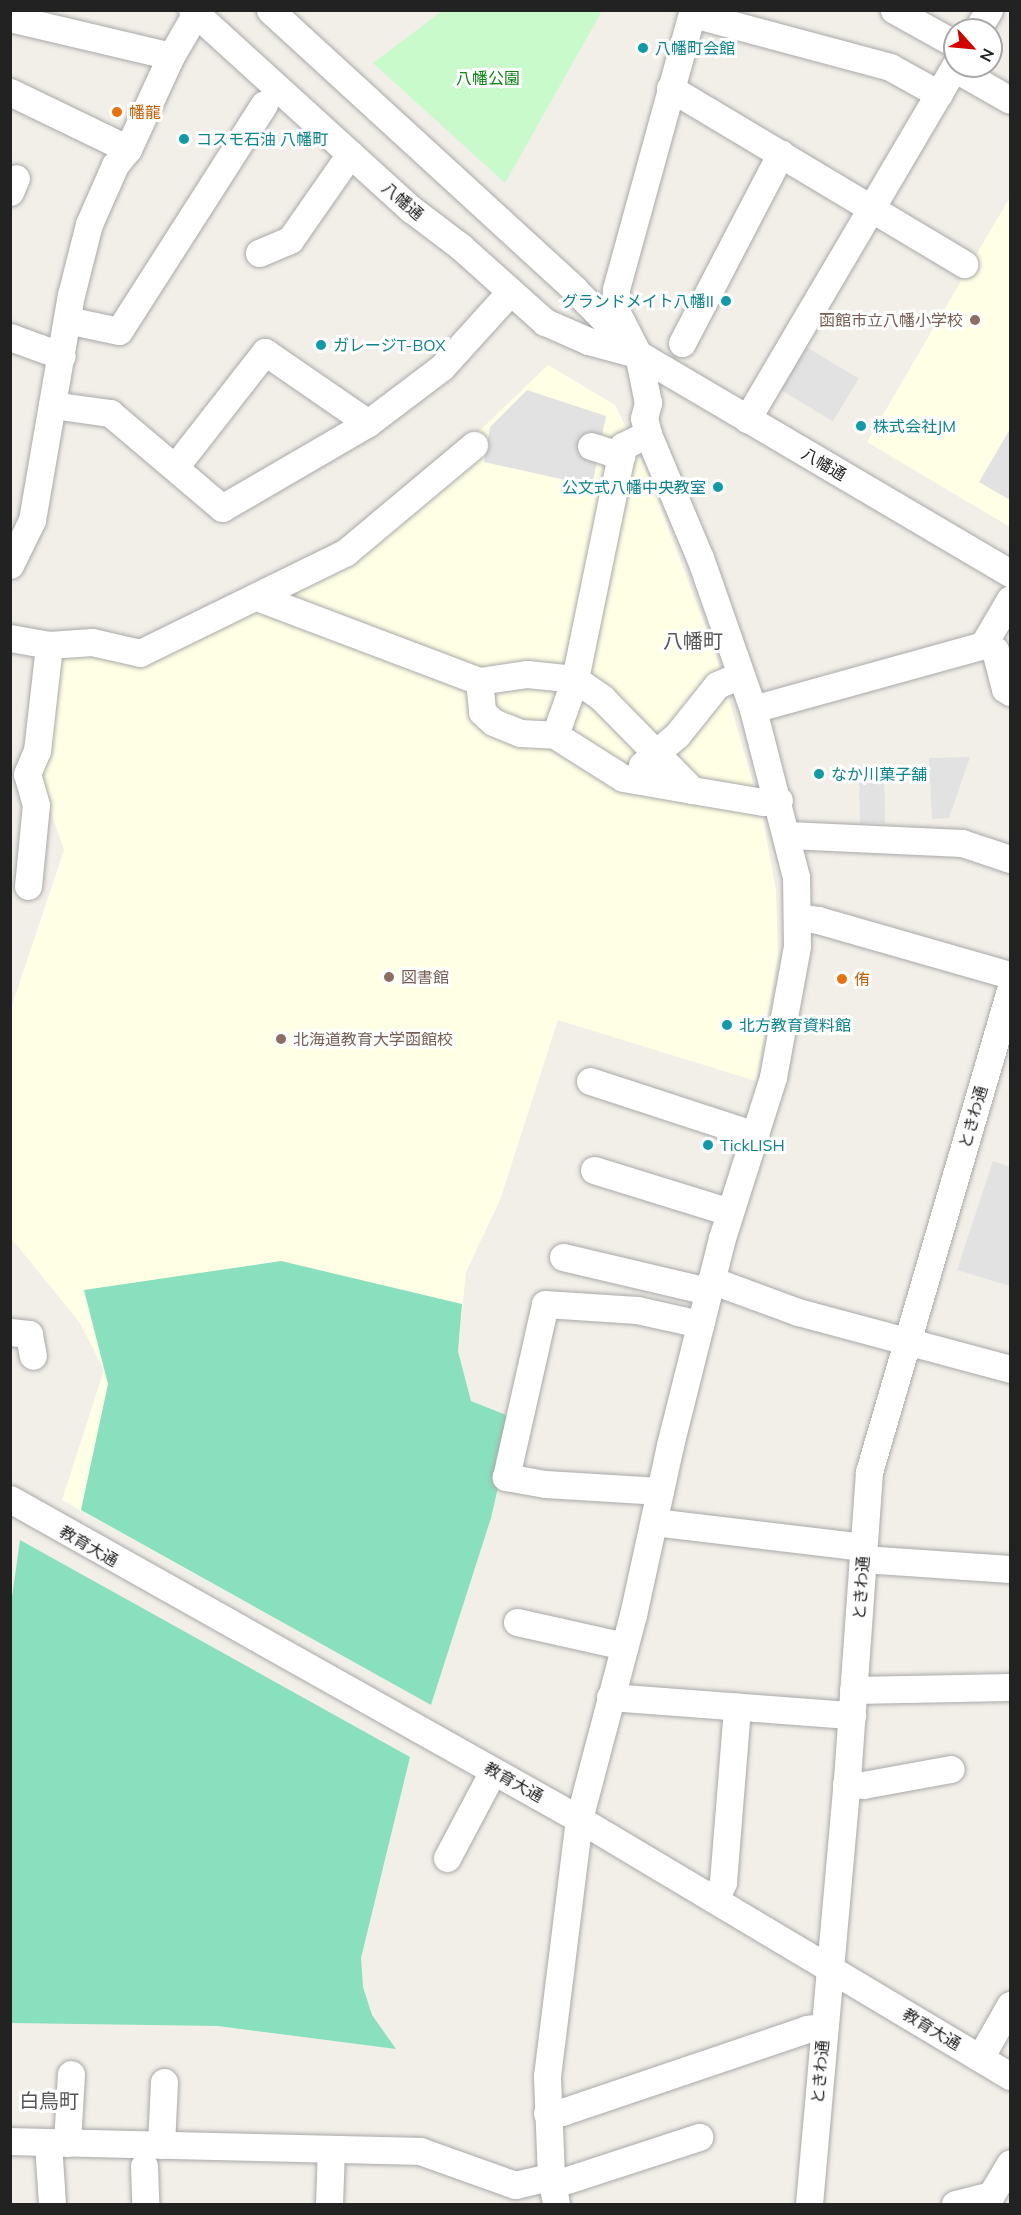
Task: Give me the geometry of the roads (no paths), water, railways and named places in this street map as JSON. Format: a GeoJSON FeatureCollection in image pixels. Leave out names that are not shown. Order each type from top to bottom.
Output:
{"type":"FeatureCollection","features":[{"type":"Feature","properties":{"kind":"street","name":"八幡通"},"geometry":{"type":"LineString","coordinates":[[270,10],[574,289],[638,354],[1011,573]]}},
{"type":"Feature","properties":{"kind":"street"},"geometry":{"type":"LineString","coordinates":[[894,10],[943,49]]}},
{"type":"Feature","properties":{"kind":"street","name":"八幡通"},"geometry":{"type":"LineString","coordinates":[[195,12],[350,154],[545,322],[588,341],[638,354]]}},
{"type":"Feature","properties":{"kind":"street"},"geometry":{"type":"LineString","coordinates":[[10,566],[32,520],[67,320],[89,224],[115,165],[129,149],[171,57],[195,12]]}},
{"type":"Feature","properties":{"kind":"street"},"geometry":{"type":"LineString","coordinates":[[553,2189],[548,2114],[550,2041],[579,1819],[624,1646],[710,1285],[782,1036],[797,946],[796,877],[779,800],[753,709],[700,558],[648,434],[644,418],[648,403],[638,354],[615,309],[616,289],[670,88],[699,14],[890,67],[939,94]]}},
{"type":"Feature","properties":{"kind":"street"},"geometry":{"type":"LineString","coordinates":[[10,18],[171,57]]}},
{"type":"Feature","properties":{"kind":"street"},"geometry":{"type":"LineString","coordinates":[[747,419],[946,78]]}},
{"type":"Feature","properties":{"kind":"street"},"geometry":{"type":"LineString","coordinates":[[981,78],[1011,100]]}},
{"type":"Feature","properties":{"kind":"street"},"geometry":{"type":"LineString","coordinates":[[670,88],[964,264]]}},
{"type":"Feature","properties":{"kind":"street"},"geometry":{"type":"LineString","coordinates":[[10,92],[129,149]]}},
{"type":"Feature","properties":{"kind":"street"},"geometry":{"type":"LineString","coordinates":[[67,320],[119,331],[264,105]]}},
{"type":"Feature","properties":{"kind":"street"},"geometry":{"type":"LineString","coordinates":[[682,343],[781,153]]}},
{"type":"Feature","properties":{"kind":"street"},"geometry":{"type":"LineString","coordinates":[[259,253],[290,240],[350,154]]}},
{"type":"Feature","properties":{"kind":"street"},"geometry":{"type":"LineString","coordinates":[[52,405],[110,413],[222,508],[368,423],[442,367],[510,292]]}},
{"type":"Feature","properties":{"kind":"street"},"geometry":{"type":"LineString","coordinates":[[10,337],[62,356]]}},
{"type":"Feature","properties":{"kind":"street"},"geometry":{"type":"LineString","coordinates":[[175,466],[265,352],[368,423]]}},
{"type":"Feature","properties":{"kind":"street"},"geometry":{"type":"LineString","coordinates":[[555,735],[575,679],[623,446],[648,434]]}},
{"type":"Feature","properties":{"kind":"street"},"geometry":{"type":"LineString","coordinates":[[10,638],[49,645],[92,642],[140,653],[346,552],[474,445]]}},
{"type":"Feature","properties":{"kind":"street"},"geometry":{"type":"LineString","coordinates":[[591,446],[621,456]]}},
{"type":"Feature","properties":{"kind":"street"},"geometry":{"type":"LineString","coordinates":[[257,597],[479,681],[527,674],[575,679],[602,698],[692,790]]}},
{"type":"Feature","properties":{"kind":"street"},"geometry":{"type":"LineString","coordinates":[[983,645],[1011,599]]}},
{"type":"Feature","properties":{"kind":"street"},"geometry":{"type":"LineString","coordinates":[[23,870],[36,804],[27,774],[37,751],[49,645]]}},
{"type":"Feature","properties":{"kind":"street"},"geometry":{"type":"LineString","coordinates":[[753,709],[983,645],[995,650],[1005,689],[1011,692]]}},
{"type":"Feature","properties":{"kind":"street"},"geometry":{"type":"LineString","coordinates":[[623,778],[656,755],[717,685],[741,675]]}},
{"type":"Feature","properties":{"kind":"street"},"geometry":{"type":"LineString","coordinates":[[479,681],[482,712],[493,722],[520,733],[555,735],[623,778],[763,802],[779,800]]}},
{"type":"Feature","properties":{"kind":"street"},"geometry":{"type":"LineString","coordinates":[[788,835],[962,843],[1011,859]]}},
{"type":"Feature","properties":{"kind":"street"},"geometry":{"type":"LineString","coordinates":[[797,917],[818,920],[1011,975]]}},
{"type":"Feature","properties":{"kind":"street","name":"ときわ通"},"geometry":{"type":"LineString","coordinates":[[809,2205],[853,1702],[869,1472],[1011,990]]}},
{"type":"Feature","properties":{"kind":"street"},"geometry":{"type":"LineString","coordinates":[[590,1081],[755,1135]]}},
{"type":"Feature","properties":{"kind":"street"},"geometry":{"type":"LineString","coordinates":[[594,1170],[730,1212]]}},
{"type":"Feature","properties":{"kind":"street"},"geometry":{"type":"LineString","coordinates":[[563,1257],[710,1285],[907,1343],[1011,1369]]}},
{"type":"Feature","properties":{"kind":"street"},"geometry":{"type":"LineString","coordinates":[[660,1491],[545,1484],[506,1477],[545,1304],[637,1310],[700,1324]]}},
{"type":"Feature","properties":{"kind":"street"},"geometry":{"type":"LineString","coordinates":[[10,1332],[29,1334],[33,1356]]}},
{"type":"Feature","properties":{"kind":"street","name":"教育大通"},"geometry":{"type":"LineString","coordinates":[[10,1499],[579,1819],[829,1970],[1011,2076]]}},
{"type":"Feature","properties":{"kind":"street"},"geometry":{"type":"LineString","coordinates":[[654,1522],[863,1553],[1011,1569]]}},
{"type":"Feature","properties":{"kind":"street"},"geometry":{"type":"LineString","coordinates":[[517,1622],[624,1646]]}},
{"type":"Feature","properties":{"kind":"street"},"geometry":{"type":"LineString","coordinates":[[610,1697],[737,1707],[853,1702],[1011,1687]]}},
{"type":"Feature","properties":{"kind":"street"},"geometry":{"type":"LineString","coordinates":[[715,1900],[723,1882],[737,1707]]}},
{"type":"Feature","properties":{"kind":"street"},"geometry":{"type":"LineString","coordinates":[[846,1784],[863,1785],[951,1769]]}},
{"type":"Feature","properties":{"kind":"street"},"geometry":{"type":"LineString","coordinates":[[447,1858],[493,1771]]}},
{"type":"Feature","properties":{"kind":"street"},"geometry":{"type":"LineString","coordinates":[[980,2058],[1011,2005]]}},
{"type":"Feature","properties":{"kind":"street"},"geometry":{"type":"LineString","coordinates":[[548,2114],[562,2112],[807,2029],[824,2027]]}},
{"type":"Feature","properties":{"kind":"street"},"geometry":{"type":"LineString","coordinates":[[52,2205],[58,2143],[71,2074]]}},
{"type":"Feature","properties":{"kind":"street"},"geometry":{"type":"LineString","coordinates":[[161,2145],[164,2082]]}},
{"type":"Feature","properties":{"kind":"street"},"geometry":{"type":"LineString","coordinates":[[10,2141],[420,2151],[515,2185],[553,2189],[699,2137]]}},
{"type":"Feature","properties":{"kind":"street"},"geometry":{"type":"LineString","coordinates":[[330,2205],[331,2149]]}},
{"type":"Feature","properties":{"kind":"street"},"geometry":{"type":"LineString","coordinates":[[955,2205],[991,2195],[1011,2163]]}},
{"type":"Feature","properties":{"kind":"street"},"geometry":{"type":"LineString","coordinates":[[144,2166],[145,2205]]}},
{"type":"Feature","properties":{"kind":"place","name":"八幡町会館"},"geometry":{"type":"Point","coordinates":[643,48]}},
{"type":"Feature","properties":{"kind":"place","name":"幡龍"},"geometry":{"type":"Point","coordinates":[117,112]}},
{"type":"Feature","properties":{"kind":"place","name":"コスモ石油 八幡町"},"geometry":{"type":"Point","coordinates":[184,139]}},
{"type":"Feature","properties":{"kind":"place","name":"グランドメイト八幡II"},"geometry":{"type":"Point","coordinates":[726,301]}},
{"type":"Feature","properties":{"kind":"place","name":"函館市立八幡小学校"},"geometry":{"type":"Point","coordinates":[975,320]}},
{"type":"Feature","properties":{"kind":"place","name":"ガレージT-BOX"},"geometry":{"type":"Point","coordinates":[321,345]}},
{"type":"Feature","properties":{"kind":"place","name":"株式会社JM"},"geometry":{"type":"Point","coordinates":[861,426]}},
{"type":"Feature","properties":{"kind":"place","name":"公文式八幡中央教室"},"geometry":{"type":"Point","coordinates":[718,487]}},
{"type":"Feature","properties":{"kind":"place","name":"なか川菓子舗"},"geometry":{"type":"Point","coordinates":[819,774]}},
{"type":"Feature","properties":{"kind":"place","name":"図書館"},"geometry":{"type":"Point","coordinates":[389,977]}},
{"type":"Feature","properties":{"kind":"place","name":"侑"},"geometry":{"type":"Point","coordinates":[842,979]}},
{"type":"Feature","properties":{"kind":"place","name":"北方教育資料館"},"geometry":{"type":"Point","coordinates":[727,1025]}},
{"type":"Feature","properties":{"kind":"place","name":"北海道教育大学函館校"},"geometry":{"type":"Point","coordinates":[281,1039]}},
{"type":"Feature","properties":{"kind":"place","name":"TickLISH"},"geometry":{"type":"Point","coordinates":[708,1145]}},
{"type":"Feature","properties":{"kind":"district","name":"八幡町"},"geometry":{"type":"Point","coordinates":[693,640]}},
{"type":"Feature","properties":{"kind":"district","name":"白鳥町"},"geometry":{"type":"Point","coordinates":[49,2100]}},
{"type":"Feature","properties":{"kind":"park label","name":"八幡公園"},"geometry":{"type":"Point","coordinates":[488,78]}}]}
